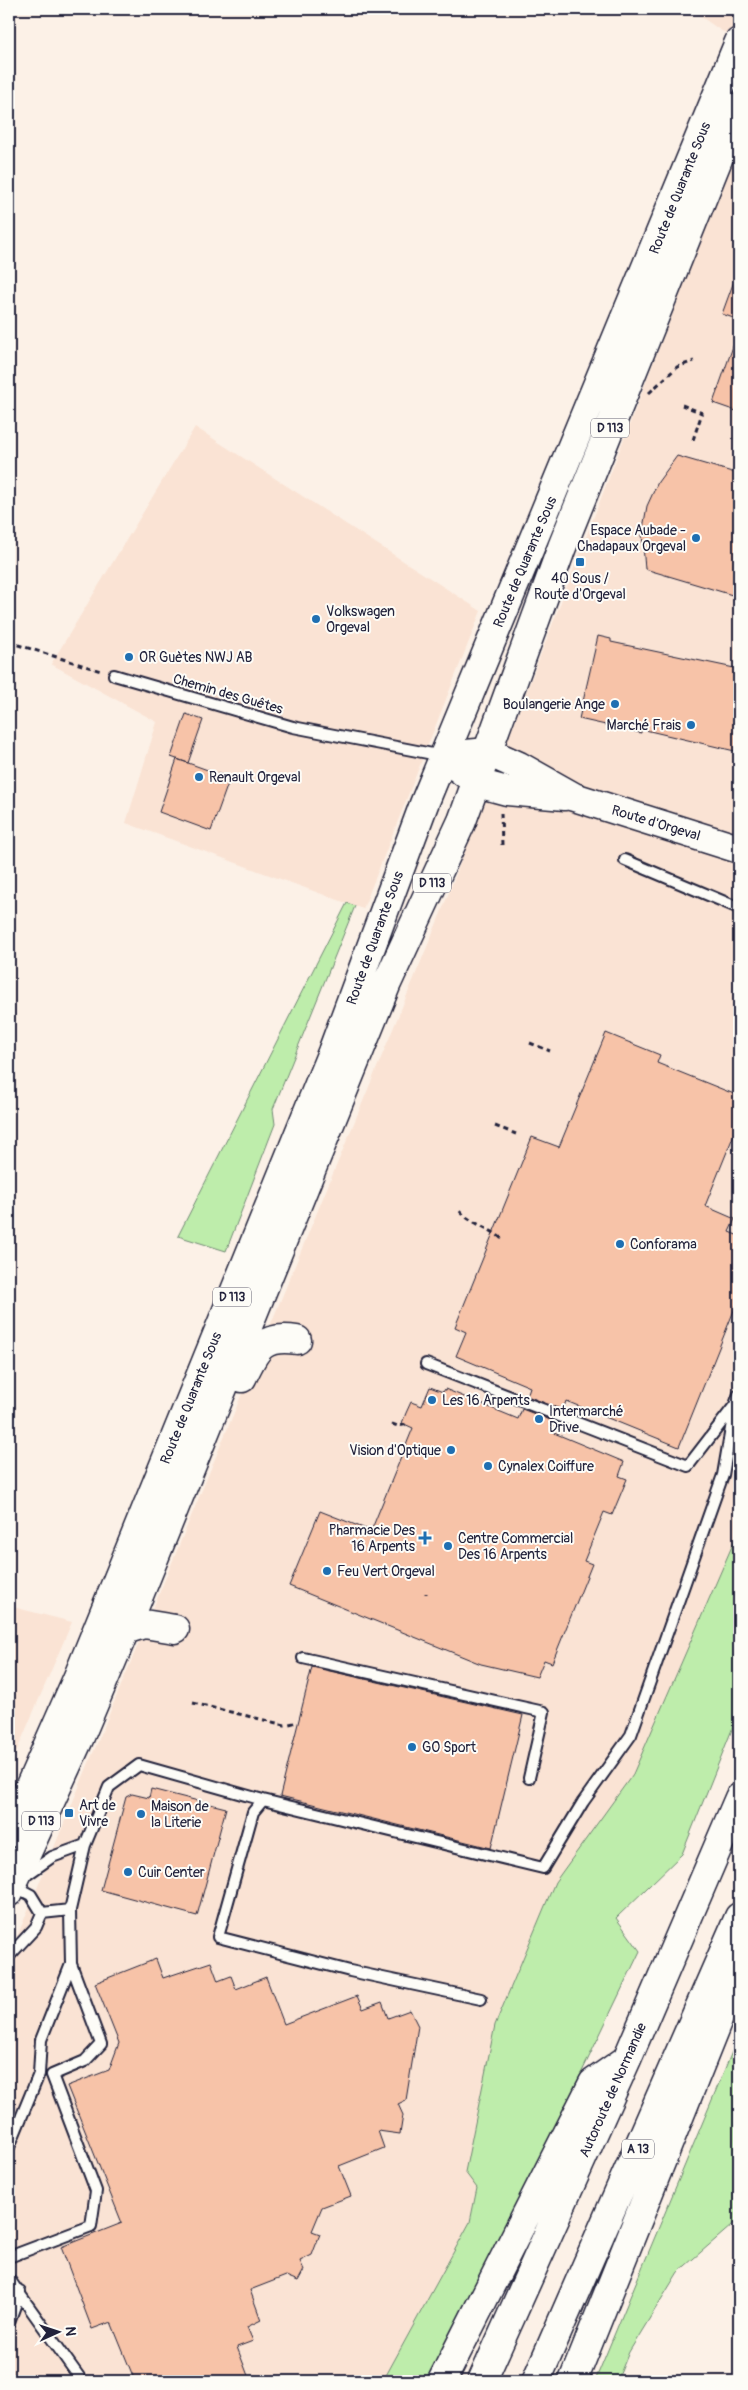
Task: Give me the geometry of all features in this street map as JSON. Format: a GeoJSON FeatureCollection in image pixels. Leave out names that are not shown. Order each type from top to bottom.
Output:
{"type":"FeatureCollection","features":[{"type":"Feature","properties":{"kind":"main road","name":"Route de Quarante Sous"},"geometry":{"type":"LineString","coordinates":[[9,1834],[77,1679],[325,1070],[421,811],[739,42]]}},
{"type":"Feature","properties":{"kind":"main road","name":"Route de Quarante Sous"},"geometry":{"type":"LineString","coordinates":[[10,1887],[79,1739],[125,1630],[383,992],[477,783],[562,547],[739,107]]}},
{"type":"Feature","properties":{"kind":"main road"},"geometry":{"type":"LineString","coordinates":[[444,756],[488,752]]}},
{"type":"Feature","properties":{"kind":"main road","name":"Route d'Orgeval"},"geometry":{"type":"LineString","coordinates":[[488,752],[519,766],[574,797],[739,849]]}},
{"type":"Feature","properties":{"kind":"main road"},"geometry":{"type":"LineString","coordinates":[[444,756],[477,783]]}},
{"type":"Feature","properties":{"kind":"main road","name":"Route d'Orgeval"},"geometry":{"type":"LineString","coordinates":[[477,783],[507,791],[574,797]]}},
{"type":"Feature","properties":{"kind":"main road"},"geometry":{"type":"LineString","coordinates":[[224,1384],[239,1385],[256,1349],[270,1340],[279,1337],[297,1340]]}},
{"type":"Feature","properties":{"kind":"main road"},"geometry":{"type":"LineString","coordinates":[[125,1630],[144,1624],[175,1629]]}},
{"type":"Feature","properties":{"kind":"main road","name":"Autoroute de Normandie"},"geometry":{"type":"LineString","coordinates":[[482,2381],[627,2059],[739,1798]]}},
{"type":"Feature","properties":{"kind":"main road","name":"A 13"},"geometry":{"type":"LineString","coordinates":[[536,2381],[739,1917]]}},
{"type":"Feature","properties":{"kind":"main road"},"geometry":{"type":"LineString","coordinates":[[573,2381],[739,1968]]}},
{"type":"Feature","properties":{"kind":"main road"},"geometry":{"type":"LineString","coordinates":[[442,2381],[592,2083],[627,2059]]}},
{"type":"Feature","properties":{"kind":"lane","name":"Chemin des Guêtes"},"geometry":{"type":"LineString","coordinates":[[114,675],[293,726],[444,756]]}},
{"type":"Feature","properties":{"kind":"lane"},"geometry":{"type":"LineString","coordinates":[[625,860],[739,908]]}},
{"type":"Feature","properties":{"kind":"lane"},"geometry":{"type":"LineString","coordinates":[[426,1364],[688,1466],[735,1405]]}},
{"type":"Feature","properties":{"kind":"lane"},"geometry":{"type":"LineString","coordinates":[[40,2074],[52,2075],[85,2061],[101,2044],[71,1964],[70,1910],[85,1844],[109,1788],[139,1765],[263,1800],[543,1868],[583,1802],[631,1735],[723,1475],[735,1405],[739,1394]]}},
{"type":"Feature","properties":{"kind":"lane"},"geometry":{"type":"LineString","coordinates":[[303,1658],[544,1712],[529,1778]]}},
{"type":"Feature","properties":{"kind":"lane"},"geometry":{"type":"LineString","coordinates":[[263,1800],[253,1812],[218,1937],[350,1971],[481,1999]]}},
{"type":"Feature","properties":{"kind":"lane"},"geometry":{"type":"LineString","coordinates":[[10,1887],[52,1857],[85,1844]]}},
{"type":"Feature","properties":{"kind":"lane"},"geometry":{"type":"LineString","coordinates":[[10,1887],[31,1895],[42,1913]]}},
{"type":"Feature","properties":{"kind":"lane"},"geometry":{"type":"LineString","coordinates":[[42,1913],[70,1910]]}},
{"type":"Feature","properties":{"kind":"lane"},"geometry":{"type":"LineString","coordinates":[[9,1956],[36,1927],[42,1913]]}},
{"type":"Feature","properties":{"kind":"lane"},"geometry":{"type":"LineString","coordinates":[[9,2148],[40,2074],[41,2040],[71,1964]]}},
{"type":"Feature","properties":{"kind":"lane"},"geometry":{"type":"LineString","coordinates":[[9,2257],[91,2226],[96,2191],[52,2075]]}},
{"type":"Feature","properties":{"kind":"lane"},"geometry":{"type":"LineString","coordinates":[[9,2279],[82,2381]]}},
{"type":"Feature","properties":{"kind":"lane"},"geometry":{"type":"LineString","coordinates":[[9,2322],[20,2292]]}},
{"type":"Feature","properties":{"kind":"path"},"geometry":{"type":"LineString","coordinates":[[645,396],[677,367],[694,361]]}},
{"type":"Feature","properties":{"kind":"path"},"geometry":{"type":"LineString","coordinates":[[682,405],[702,413],[692,443]]}},
{"type":"Feature","properties":{"kind":"path"},"geometry":{"type":"LineString","coordinates":[[9,642],[114,675]]}},
{"type":"Feature","properties":{"kind":"path"},"geometry":{"type":"LineString","coordinates":[[501,809],[502,844]]}},
{"type":"Feature","properties":{"kind":"path"},"geometry":{"type":"LineString","coordinates":[[530,1044],[550,1051]]}},
{"type":"Feature","properties":{"kind":"path"},"geometry":{"type":"LineString","coordinates":[[495,1126],[516,1134]]}},
{"type":"Feature","properties":{"kind":"path"},"geometry":{"type":"LineString","coordinates":[[460,1212],[464,1217],[494,1231],[503,1240]]}},
{"type":"Feature","properties":{"kind":"path"},"geometry":{"type":"LineString","coordinates":[[392,1424],[398,1426],[408,1424]]}},
{"type":"Feature","properties":{"kind":"path"},"geometry":{"type":"LineString","coordinates":[[193,1703],[285,1725],[298,1722]]}},
{"type":"Feature","properties":{"kind":"shaded area"},"geometry":{"type":"Polygon","coordinates":[[[690,9],[739,9],[739,40],[720,30],[690,9]]]}},
{"type":"Feature","properties":{"kind":"shaded area"},"geometry":{"type":"Polygon","coordinates":[[[739,144],[739,1705],[512,2033],[470,2222],[389,2381],[9,2381],[9,1956],[441,913],[739,144]]]}},
{"type":"Feature","properties":{"kind":"shaded area"},"geometry":{"type":"Polygon","coordinates":[[[195,427],[481,611],[363,909],[126,823],[157,722],[51,664],[195,427]]]}},
{"type":"Feature","properties":{"kind":"shaded area"},"geometry":{"type":"Polygon","coordinates":[[[9,1606],[72,1622],[9,1769],[9,1606]]]}},
{"type":"Feature","properties":{"kind":"green space"},"geometry":{"type":"Polygon","coordinates":[[[347,903],[355,906],[273,1109],[275,1124],[226,1251],[178,1236],[347,903]]]}},
{"type":"Feature","properties":{"kind":"green space"},"geometry":{"type":"Polygon","coordinates":[[[739,1530],[739,1712],[682,1854],[616,1918],[640,1951],[529,2182],[428,2381],[383,2381],[470,2222],[477,2188],[465,2172],[495,2025],[555,1882],[633,1774],[739,1530]]]}},
{"type":"Feature","properties":{"kind":"green space"},"geometry":{"type":"Polygon","coordinates":[[[739,2035],[739,2219],[678,2272],[629,2352],[617,2381],[595,2381],[739,2035]]]}},
{"type":"Feature","properties":{"kind":"building"},"geometry":{"type":"Polygon","coordinates":[[[737,273],[739,274],[739,320],[722,314],[737,273]]]}},
{"type":"Feature","properties":{"kind":"building"},"geometry":{"type":"Polygon","coordinates":[[[737,335],[739,336],[739,412],[713,403],[737,335]]]}},
{"type":"Feature","properties":{"kind":"building","name":"Espace Aubade - Chadapaux Orgeval"},"geometry":{"type":"Polygon","coordinates":[[[677,456],[739,474],[739,597],[645,569],[642,534],[647,506],[658,482],[677,456]]]}},
{"type":"Feature","properties":{"kind":"building"},"geometry":{"type":"Polygon","coordinates":[[[598,636],[611,639],[611,642],[739,669],[739,752],[641,729],[641,733],[579,719],[598,636]]]}},
{"type":"Feature","properties":{"kind":"building"},"geometry":{"type":"Polygon","coordinates":[[[186,714],[203,720],[188,763],[171,757],[186,714]]]}},
{"type":"Feature","properties":{"kind":"building"},"geometry":{"type":"Polygon","coordinates":[[[177,759],[230,778],[211,831],[159,812],[177,759]]]}},
{"type":"Feature","properties":{"kind":"building","name":"Conforama"},"geometry":{"type":"Polygon","coordinates":[[[606,1033],[660,1055],[657,1063],[739,1096],[739,1122],[705,1206],[735,1219],[729,1232],[739,1236],[739,1298],[679,1447],[566,1401],[563,1410],[527,1396],[530,1387],[456,1356],[466,1332],[455,1327],[532,1137],[559,1147],[606,1033]]]}},
{"type":"Feature","properties":{"kind":"building","name":"Centre Commercial Des 16 Arpents"},"geometry":{"type":"Polygon","coordinates":[[[430,1387],[443,1392],[445,1389],[518,1419],[522,1409],[558,1423],[554,1433],[624,1462],[619,1476],[627,1479],[612,1515],[604,1512],[584,1561],[592,1564],[552,1663],[544,1660],[537,1677],[481,1664],[289,1586],[320,1511],[371,1531],[413,1428],[402,1423],[406,1413],[411,1402],[422,1406],[430,1387]]]}},
{"type":"Feature","properties":{"kind":"building","name":"GO Sport"},"geometry":{"type":"Polygon","coordinates":[[[312,1667],[523,1715],[491,1848],[280,1796],[312,1667]]]}},
{"type":"Feature","properties":{"kind":"building"},"geometry":{"type":"Polygon","coordinates":[[[151,1789],[226,1808],[197,1916],[101,1890],[126,1797],[132,1794],[149,1798],[151,1789]]]}},
{"type":"Feature","properties":{"kind":"building"},"geometry":{"type":"Polygon","coordinates":[[[156,1959],[163,1978],[211,1962],[218,1981],[231,1976],[236,1989],[266,1977],[284,2024],[357,1996],[363,2009],[382,2002],[388,2018],[410,2010],[418,2026],[406,2100],[398,2104],[403,2115],[400,2134],[378,2131],[384,2148],[339,2166],[351,2196],[322,2207],[312,2231],[320,2234],[312,2255],[300,2261],[304,2270],[298,2281],[286,2276],[250,2290],[261,2320],[247,2327],[253,2341],[237,2347],[250,2381],[135,2381],[111,2322],[92,2329],[61,2247],[122,2223],[67,2086],[109,2070],[119,2043],[95,1983],[156,1959]]]}},
{"type":"Feature","properties":{"kind":"place","name":"Espace Aubade - Chadapaux Orgeval"},"geometry":{"type":"Point","coordinates":[696,538]}},
{"type":"Feature","properties":{"kind":"place","name":"40 Sous / Route d'Orgeval"},"geometry":{"type":"Point","coordinates":[580,562]}},
{"type":"Feature","properties":{"kind":"place","name":"Volkswagen Orgeval"},"geometry":{"type":"Point","coordinates":[316,619]}},
{"type":"Feature","properties":{"kind":"place","name":"OR Guètes NWJ AB"},"geometry":{"type":"Point","coordinates":[129,657]}},
{"type":"Feature","properties":{"kind":"place","name":"Boulangerie Ange"},"geometry":{"type":"Point","coordinates":[615,704]}},
{"type":"Feature","properties":{"kind":"place","name":"Marché Frais"},"geometry":{"type":"Point","coordinates":[691,725]}},
{"type":"Feature","properties":{"kind":"place","name":"Renault Orgeval"},"geometry":{"type":"Point","coordinates":[199,777]}},
{"type":"Feature","properties":{"kind":"place","name":"Conforama"},"geometry":{"type":"Point","coordinates":[620,1244]}},
{"type":"Feature","properties":{"kind":"place","name":"Les 16 Arpents"},"geometry":{"type":"Point","coordinates":[432,1400]}},
{"type":"Feature","properties":{"kind":"place","name":"Intermarché Drive"},"geometry":{"type":"Point","coordinates":[539,1419]}},
{"type":"Feature","properties":{"kind":"place","name":"Vision d'Optique"},"geometry":{"type":"Point","coordinates":[451,1450]}},
{"type":"Feature","properties":{"kind":"place","name":"Cynalex Coiffure"},"geometry":{"type":"Point","coordinates":[488,1466]}},
{"type":"Feature","properties":{"kind":"place","name":"Pharmacie Des 16 Arpents"},"geometry":{"type":"Point","coordinates":[425,1538]}},
{"type":"Feature","properties":{"kind":"place","name":"Centre Commercial Des 16 Arpents"},"geometry":{"type":"Point","coordinates":[448,1546]}},
{"type":"Feature","properties":{"kind":"place","name":"Feu Vert Orgeval"},"geometry":{"type":"Point","coordinates":[327,1571]}},
{"type":"Feature","properties":{"kind":"place","name":"GO Sport"},"geometry":{"type":"Point","coordinates":[412,1747]}},
{"type":"Feature","properties":{"kind":"place","name":"Art de Vivre"},"geometry":{"type":"Point","coordinates":[69,1813]}},
{"type":"Feature","properties":{"kind":"place","name":"Maison de la Literie"},"geometry":{"type":"Point","coordinates":[141,1814]}},
{"type":"Feature","properties":{"kind":"place","name":"Cuir Center"},"geometry":{"type":"Point","coordinates":[128,1872]}}]}
